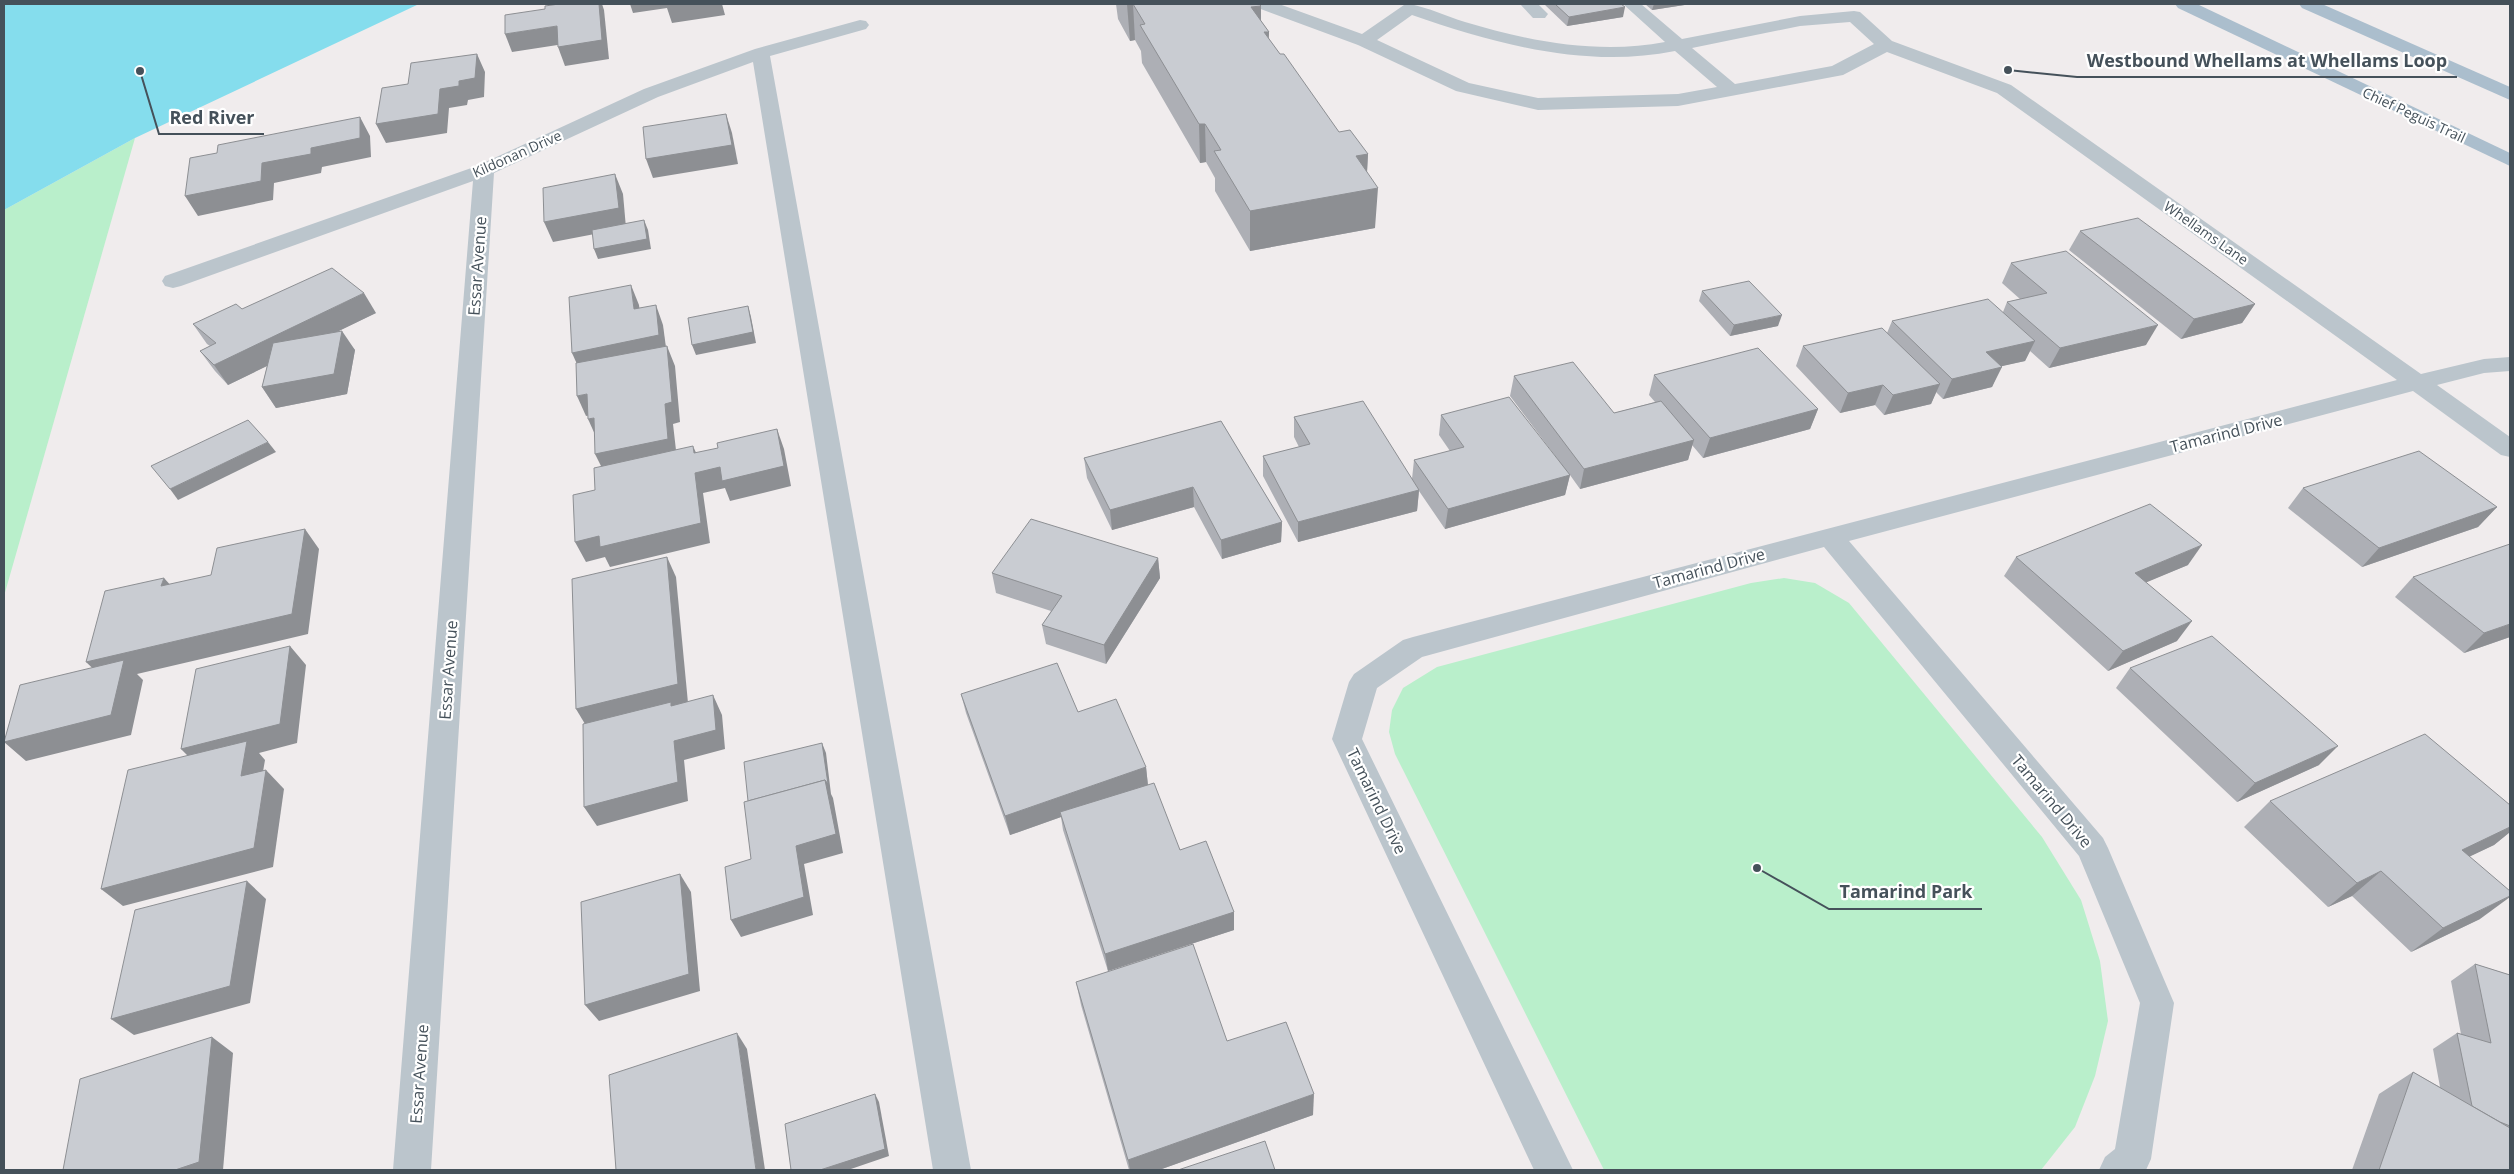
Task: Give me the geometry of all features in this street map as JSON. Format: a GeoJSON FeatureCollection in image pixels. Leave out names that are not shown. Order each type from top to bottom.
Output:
{"type":"FeatureCollection","features":[{"type":"Feature","properties":{"kind":"main road","name":"Chief Peguis Trail"},"geometry":{"type":"LineString","coordinates":[[2184,4],[2510,160]]}},
{"type":"Feature","properties":{"kind":"main road"},"geometry":{"type":"LineString","coordinates":[[2308,4],[2510,94]]}},
{"type":"Feature","properties":{"kind":"street"},"geometry":{"type":"LineString","coordinates":[[1264,4],[1364,42],[1463,87],[1538,104],[1678,100],[1836,71],[1886,45],[1854,16],[1837,4]]}},
{"type":"Feature","properties":{"kind":"street"},"geometry":{"type":"LineString","coordinates":[[1631,4],[1731,90]]}},
{"type":"Feature","properties":{"kind":"street"},"geometry":{"type":"LineString","coordinates":[[1364,42],[1402,6],[1460,26],[1536,45],[1600,53],[1653,50],[1800,21],[1854,16]]}},
{"type":"Feature","properties":{"kind":"street","name":"Kildonan Drive"},"geometry":{"type":"LineString","coordinates":[[173,281],[484,170],[651,93],[761,54],[860,25]]}},
{"type":"Feature","properties":{"kind":"street","name":"Whellams Lane"},"geometry":{"type":"LineString","coordinates":[[1886,45],[2004,89],[2510,449]]}},
{"type":"Feature","properties":{"kind":"street"},"geometry":{"type":"LineString","coordinates":[[761,54],[952,1170]]}},
{"type":"Feature","properties":{"kind":"street","name":"Essar Avenue"},"geometry":{"type":"LineString","coordinates":[[412,1170],[484,170]]}},
{"type":"Feature","properties":{"kind":"street","name":"Tamarind Drive"},"geometry":{"type":"LineString","coordinates":[[1554,1170],[1346,739],[1364,682],[1413,648],[1830,536],[2484,366],[2510,364]]}},
{"type":"Feature","properties":{"kind":"street","name":"Tamarind Drive"},"geometry":{"type":"LineString","coordinates":[[1830,536],[2092,848],[2157,1003],[2132,1159],[2118,1170]]}},
{"type":"Feature","properties":{"kind":"green space"},"geometry":{"type":"Polygon","coordinates":[[[135,138],[4,596],[4,210],[135,138]]]}},
{"type":"Feature","properties":{"kind":"green space"},"geometry":{"type":"Polygon","coordinates":[[[1784,578],[1815,583],[1849,603],[2042,837],[2081,900],[2100,961],[2108,1021],[2095,1076],[2075,1127],[2041,1170],[1604,1170],[1395,754],[1389,732],[1392,710],[1403,688],[1437,667],[1751,583],[1784,578]]]}},
{"type":"Feature","properties":{"kind":"water"},"geometry":{"type":"Polygon","coordinates":[[[4,4],[419,4],[135,138],[4,210],[4,4]]]}},
{"type":"Feature","properties":{"kind":"building"},"geometry":{"type":"Polygon","coordinates":[[[599,4],[602,40],[558,47],[557,26],[505,34],[505,15],[545,9],[545,6],[599,4]]]}},
{"type":"Feature","properties":{"kind":"building"},"geometry":{"type":"Polygon","coordinates":[[[1133,4],[1259,4],[1261,6],[1251,7],[1269,32],[1264,32],[1280,54],[1284,54],[1339,132],[1350,130],[1368,154],[1356,156],[1378,188],[1250,211],[1214,151],[1221,150],[1205,124],[1199,124],[1140,25],[1145,24],[1133,4]]]}},
{"type":"Feature","properties":{"kind":"building"},"geometry":{"type":"Polygon","coordinates":[[[1555,4],[1621,4],[1625,7],[1569,17],[1555,4]]]}},
{"type":"Feature","properties":{"kind":"building"},"geometry":{"type":"Polygon","coordinates":[[[477,54],[475,78],[459,81],[459,86],[440,89],[438,114],[376,124],[382,88],[408,84],[411,63],[477,54]]]}},
{"type":"Feature","properties":{"kind":"building"},"geometry":{"type":"Polygon","coordinates":[[[726,114],[732,145],[646,159],[643,127],[726,114]]]}},
{"type":"Feature","properties":{"kind":"building"},"geometry":{"type":"Polygon","coordinates":[[[360,117],[360,138],[311,148],[311,154],[262,163],[261,181],[185,196],[190,158],[217,153],[218,145],[360,117]]]}},
{"type":"Feature","properties":{"kind":"building"},"geometry":{"type":"Polygon","coordinates":[[[615,174],[619,208],[544,222],[543,188],[615,174]]]}},
{"type":"Feature","properties":{"kind":"building"},"geometry":{"type":"Polygon","coordinates":[[[2138,218],[2255,304],[2194,319],[2080,231],[2138,218]]]}},
{"type":"Feature","properties":{"kind":"building"},"geometry":{"type":"Polygon","coordinates":[[[644,220],[647,239],[594,249],[592,230],[644,220]]]}},
{"type":"Feature","properties":{"kind":"building"},"geometry":{"type":"Polygon","coordinates":[[[2066,251],[2158,325],[2060,348],[2007,302],[2047,293],[2011,263],[2066,251]]]}},
{"type":"Feature","properties":{"kind":"building"},"geometry":{"type":"Polygon","coordinates":[[[332,268],[364,293],[214,365],[200,351],[216,343],[193,324],[236,304],[242,309],[332,268]]]}},
{"type":"Feature","properties":{"kind":"building"},"geometry":{"type":"Polygon","coordinates":[[[1749,281],[1782,315],[1734,325],[1702,291],[1749,281]]]}},
{"type":"Feature","properties":{"kind":"building"},"geometry":{"type":"Polygon","coordinates":[[[631,285],[634,309],[656,305],[659,335],[572,353],[569,297],[631,285]]]}},
{"type":"Feature","properties":{"kind":"building"},"geometry":{"type":"Polygon","coordinates":[[[1988,299],[2035,341],[1986,352],[2002,367],[1952,379],[1892,321],[1988,299]]]}},
{"type":"Feature","properties":{"kind":"building"},"geometry":{"type":"Polygon","coordinates":[[[748,306],[753,332],[692,345],[688,318],[748,306]]]}},
{"type":"Feature","properties":{"kind":"building"},"geometry":{"type":"Polygon","coordinates":[[[1882,328],[1940,384],[1893,395],[1883,385],[1848,393],[1803,346],[1882,328]]]}},
{"type":"Feature","properties":{"kind":"building"},"geometry":{"type":"Polygon","coordinates":[[[342,331],[334,374],[262,387],[273,343],[342,331]]]}},
{"type":"Feature","properties":{"kind":"building"},"geometry":{"type":"Polygon","coordinates":[[[667,346],[672,402],[665,404],[668,439],[595,454],[594,418],[588,419],[587,394],[577,396],[576,363],[667,346]]]}},
{"type":"Feature","properties":{"kind":"building"},"geometry":{"type":"Polygon","coordinates":[[[1758,348],[1818,409],[1710,438],[1654,375],[1758,348]]]}},
{"type":"Feature","properties":{"kind":"building"},"geometry":{"type":"Polygon","coordinates":[[[1573,362],[1614,413],[1661,401],[1694,440],[1584,469],[1514,376],[1573,362]]]}},
{"type":"Feature","properties":{"kind":"building"},"geometry":{"type":"Polygon","coordinates":[[[1509,397],[1570,475],[1448,509],[1414,460],[1464,447],[1441,415],[1509,397]]]}},
{"type":"Feature","properties":{"kind":"building"},"geometry":{"type":"Polygon","coordinates":[[[1363,401],[1419,490],[1298,522],[1263,456],[1310,444],[1294,417],[1363,401]]]}},
{"type":"Feature","properties":{"kind":"building"},"geometry":{"type":"Polygon","coordinates":[[[248,420],[268,442],[170,489],[151,466],[248,420]]]}},
{"type":"Feature","properties":{"kind":"building"},"geometry":{"type":"Polygon","coordinates":[[[1221,421],[1282,522],[1221,540],[1193,487],[1110,510],[1084,458],[1221,421]]]}},
{"type":"Feature","properties":{"kind":"building"},"geometry":{"type":"Polygon","coordinates":[[[777,429],[784,466],[722,481],[720,467],[695,473],[701,523],[600,547],[599,536],[575,542],[573,495],[595,490],[594,468],[693,446],[694,453],[718,448],[717,443],[777,429]]]}},
{"type":"Feature","properties":{"kind":"building"},"geometry":{"type":"Polygon","coordinates":[[[2419,451],[2497,507],[2379,548],[2303,488],[2419,451]]]}},
{"type":"Feature","properties":{"kind":"building"},"geometry":{"type":"Polygon","coordinates":[[[2150,504],[2202,545],[2135,573],[2192,621],[2123,651],[2016,557],[2150,504]]]}},
{"type":"Feature","properties":{"kind":"building"},"geometry":{"type":"Polygon","coordinates":[[[1031,519],[1158,558],[1104,645],[1042,625],[1062,596],[992,573],[1031,519]]]}},
{"type":"Feature","properties":{"kind":"building"},"geometry":{"type":"Polygon","coordinates":[[[305,529],[292,614],[86,662],[105,591],[164,578],[161,586],[211,575],[217,548],[305,529]]]}},
{"type":"Feature","properties":{"kind":"building"},"geometry":{"type":"Polygon","coordinates":[[[2510,544],[2510,624],[2484,633],[2413,577],[2510,544]]]}},
{"type":"Feature","properties":{"kind":"building"},"geometry":{"type":"Polygon","coordinates":[[[667,557],[678,684],[576,709],[572,579],[667,557]]]}},
{"type":"Feature","properties":{"kind":"building"},"geometry":{"type":"Polygon","coordinates":[[[2212,636],[2338,746],[2255,783],[2130,668],[2212,636]]]}},
{"type":"Feature","properties":{"kind":"building"},"geometry":{"type":"Polygon","coordinates":[[[290,646],[280,724],[181,749],[196,669],[290,646]]]}},
{"type":"Feature","properties":{"kind":"building"},"geometry":{"type":"Polygon","coordinates":[[[124,660],[111,715],[4,742],[20,685],[124,660]]]}},
{"type":"Feature","properties":{"kind":"building"},"geometry":{"type":"Polygon","coordinates":[[[1057,663],[1078,712],[1116,699],[1146,767],[1005,816],[961,694],[1057,663]]]}},
{"type":"Feature","properties":{"kind":"building"},"geometry":{"type":"Polygon","coordinates":[[[713,695],[716,730],[674,741],[678,782],[584,807],[583,724],[671,702],[671,706],[713,695]]]}},
{"type":"Feature","properties":{"kind":"building"},"geometry":{"type":"Polygon","coordinates":[[[2425,734],[2510,805],[2510,827],[2462,850],[2510,891],[2510,896],[2443,928],[2381,871],[2357,883],[2270,801],[2425,734]]]}},
{"type":"Feature","properties":{"kind":"building"},"geometry":{"type":"Polygon","coordinates":[[[247,741],[241,776],[266,770],[254,848],[101,889],[128,770],[247,741]]]}},
{"type":"Feature","properties":{"kind":"building"},"geometry":{"type":"Polygon","coordinates":[[[822,743],[828,784],[825,780],[748,801],[744,762],[822,743]]]}},
{"type":"Feature","properties":{"kind":"building"},"geometry":{"type":"Polygon","coordinates":[[[825,780],[836,834],[796,846],[804,897],[731,920],[725,867],[751,859],[744,802],[825,780]]]}},
{"type":"Feature","properties":{"kind":"building"},"geometry":{"type":"Polygon","coordinates":[[[1154,783],[1180,850],[1206,841],[1234,912],[1105,954],[1060,812],[1154,783]]]}},
{"type":"Feature","properties":{"kind":"building"},"geometry":{"type":"Polygon","coordinates":[[[680,874],[689,974],[585,1005],[581,902],[680,874]]]}},
{"type":"Feature","properties":{"kind":"building"},"geometry":{"type":"Polygon","coordinates":[[[247,881],[230,986],[111,1019],[135,910],[247,881]]]}},
{"type":"Feature","properties":{"kind":"building"},"geometry":{"type":"Polygon","coordinates":[[[1193,944],[1227,1041],[1286,1022],[1314,1094],[1128,1160],[1076,982],[1193,944]]]}},
{"type":"Feature","properties":{"kind":"building"},"geometry":{"type":"Polygon","coordinates":[[[2475,964],[2510,975],[2510,1126],[2472,1106],[2457,1033],[2491,1043],[2475,964]]]}},
{"type":"Feature","properties":{"kind":"building"},"geometry":{"type":"Polygon","coordinates":[[[737,1033],[756,1170],[616,1170],[609,1075],[737,1033]]]}},
{"type":"Feature","properties":{"kind":"building"},"geometry":{"type":"Polygon","coordinates":[[[212,1037],[199,1162],[175,1170],[63,1170],[80,1079],[212,1037]]]}},
{"type":"Feature","properties":{"kind":"building"},"geometry":{"type":"Polygon","coordinates":[[[2413,1072],[2510,1128],[2510,1170],[2379,1170],[2413,1072]]]}},
{"type":"Feature","properties":{"kind":"building"},"geometry":{"type":"Polygon","coordinates":[[[875,1094],[885,1149],[820,1170],[791,1170],[785,1124],[875,1094]]]}},
{"type":"Feature","properties":{"kind":"building"},"geometry":{"type":"Polygon","coordinates":[[[1265,1141],[1275,1170],[1178,1170],[1265,1141]]]}},
{"type":"Feature","properties":{"kind":"place","name":"Westbound Whellams at Whellams Loop"},"geometry":{"type":"Point","coordinates":[2008,70]}},
{"type":"Feature","properties":{"kind":"place","name":"Red River"},"geometry":{"type":"Point","coordinates":[140,71]}},
{"type":"Feature","properties":{"kind":"place","name":"Tamarind Park"},"geometry":{"type":"Point","coordinates":[1757,868]}}]}
